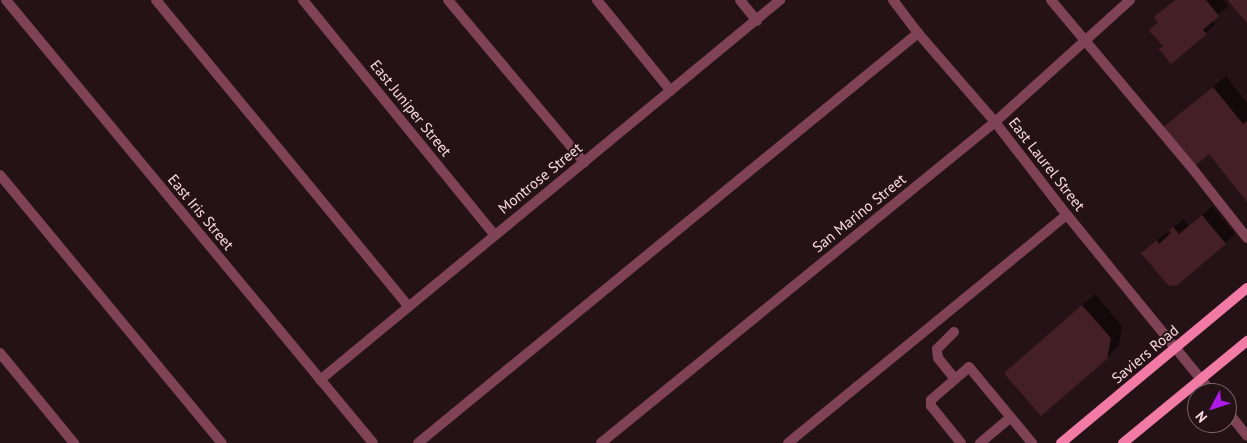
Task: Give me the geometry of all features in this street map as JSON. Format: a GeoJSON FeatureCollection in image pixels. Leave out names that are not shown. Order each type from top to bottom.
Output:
{"type":"FeatureCollection","features":[{"type":"Feature","properties":{"kind":"main road","name":"Saviers Road"},"geometry":{"type":"LineString","coordinates":[[1061,443],[1247,288]]}},
{"type":"Feature","properties":{"kind":"main road"},"geometry":{"type":"LineString","coordinates":[[1124,443],[1247,341]]}},
{"type":"Feature","properties":{"kind":"street","name":"East Iris Street"},"geometry":{"type":"LineString","coordinates":[[6,0],[373,443]]}},
{"type":"Feature","properties":{"kind":"street"},"geometry":{"type":"LineString","coordinates":[[156,0],[408,306]]}},
{"type":"Feature","properties":{"kind":"street","name":"East Juniper Street"},"geometry":{"type":"LineString","coordinates":[[303,0],[495,235]]}},
{"type":"Feature","properties":{"kind":"street"},"geometry":{"type":"LineString","coordinates":[[448,0],[584,162]]}},
{"type":"Feature","properties":{"kind":"street"},"geometry":{"type":"LineString","coordinates":[[597,0],[671,90]]}},
{"type":"Feature","properties":{"kind":"street"},"geometry":{"type":"LineString","coordinates":[[740,0],[757,21]]}},
{"type":"Feature","properties":{"kind":"street","name":"Montrose Street"},"geometry":{"type":"LineString","coordinates":[[320,380],[757,21],[780,0]]}},
{"type":"Feature","properties":{"kind":"street","name":"East Laurel Street"},"geometry":{"type":"LineString","coordinates":[[893,0],[918,33],[995,122],[1067,215],[1204,383]]}},
{"type":"Feature","properties":{"kind":"street"},"geometry":{"type":"LineString","coordinates":[[1050,0],[1192,168],[1247,238]]}},
{"type":"Feature","properties":{"kind":"street","name":"San Marino Street"},"geometry":{"type":"LineString","coordinates":[[601,443],[995,122],[1130,0]]}},
{"type":"Feature","properties":{"kind":"street"},"geometry":{"type":"LineString","coordinates":[[418,443],[918,33]]}},
{"type":"Feature","properties":{"kind":"street"},"geometry":{"type":"LineString","coordinates":[[0,175],[222,443]]}},
{"type":"Feature","properties":{"kind":"street"},"geometry":{"type":"LineString","coordinates":[[788,443],[1067,215]]}},
{"type":"Feature","properties":{"kind":"street"},"geometry":{"type":"LineString","coordinates":[[954,332],[937,349],[938,358],[955,379]]}},
{"type":"Feature","properties":{"kind":"street"},"geometry":{"type":"LineString","coordinates":[[0,353],[74,443]]}},
{"type":"Feature","properties":{"kind":"street"},"geometry":{"type":"LineString","coordinates":[[962,443],[931,406],[931,400],[969,368],[1032,443]]}},
{"type":"Feature","properties":{"kind":"street"},"geometry":{"type":"LineString","coordinates":[[980,443],[1011,417]]}},
{"type":"Feature","properties":{"kind":"street"},"geometry":{"type":"LineString","coordinates":[[1237,424],[1247,436]]}},
{"type":"Feature","properties":{"kind":"building"},"geometry":{"type":"Polygon","coordinates":[[[1175,0],[1206,0],[1219,16],[1203,30],[1207,34],[1171,64],[1159,49],[1163,46],[1149,30],[1158,22],[1154,17],[1175,0]]]}},
{"type":"Feature","properties":{"kind":"building"},"geometry":{"type":"Polygon","coordinates":[[[1247,0],[1247,23],[1228,1],[1247,0]]]}},
{"type":"Feature","properties":{"kind":"building"},"geometry":{"type":"Polygon","coordinates":[[[1213,87],[1243,124],[1247,121],[1247,202],[1209,154],[1192,168],[1161,129],[1213,87]]]}},
{"type":"Feature","properties":{"kind":"building"},"geometry":{"type":"Polygon","coordinates":[[[1202,215],[1226,244],[1176,286],[1168,285],[1141,253],[1157,240],[1159,244],[1171,233],[1169,230],[1173,227],[1179,234],[1202,215]]]}},
{"type":"Feature","properties":{"kind":"building"},"geometry":{"type":"Polygon","coordinates":[[[1082,305],[1111,338],[1107,359],[1041,416],[1004,373],[1082,305]]]}}]}
